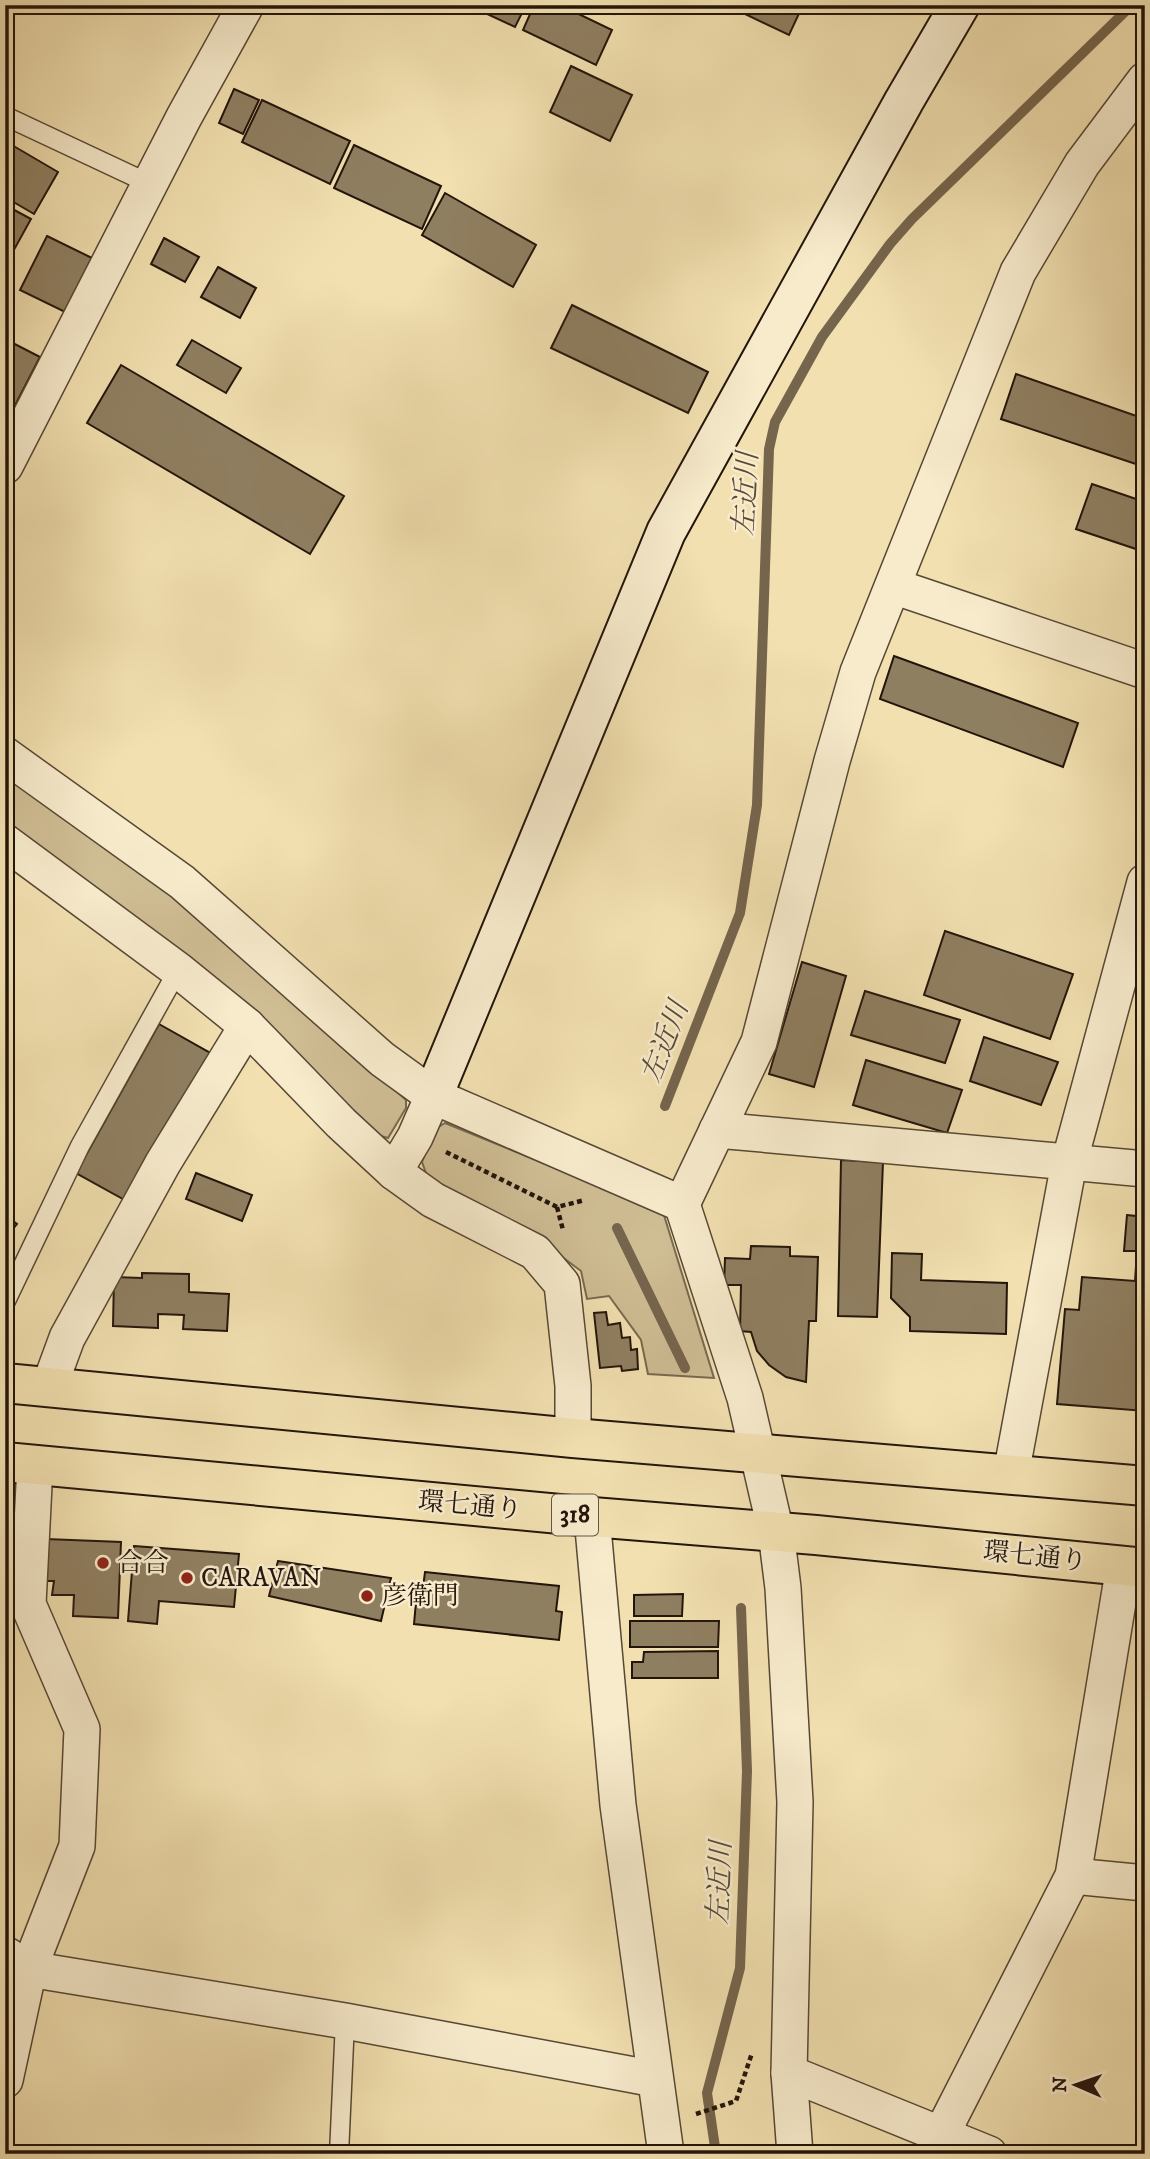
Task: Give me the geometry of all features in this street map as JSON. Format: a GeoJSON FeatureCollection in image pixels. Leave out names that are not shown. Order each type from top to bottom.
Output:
{"type":"FeatureCollection","features":[{"type":"Feature","properties":{"kind":"main road"},"geometry":{"type":"LineString","coordinates":[[5,1383],[573,1438],[1145,1486]]}},
{"type":"Feature","properties":{"kind":"main road","name":"環七通り"},"geometry":{"type":"LineString","coordinates":[[20,1463],[1134,1567]]}},
{"type":"Feature","properties":{"kind":"street"},"geometry":{"type":"LineString","coordinates":[[5,466],[150,184],[246,5]]}},
{"type":"Feature","properties":{"kind":"street"},"geometry":{"type":"LineString","coordinates":[[394,1172],[415,1137],[433,1096],[666,532],[904,101],[960,5]]}},
{"type":"Feature","properties":{"kind":"street"},"geometry":{"type":"LineString","coordinates":[[795,2154],[789,2073],[795,1802],[783,1588],[776,1532],[760,1454],[745,1398],[682,1203],[759,1042],[858,671],[1018,272],[1082,164],[1145,80]]}},
{"type":"Feature","properties":{"kind":"street"},"geometry":{"type":"LineString","coordinates":[[893,586],[1145,671]]}},
{"type":"Feature","properties":{"kind":"street"},"geometry":{"type":"LineString","coordinates":[[5,755],[182,882],[382,1059],[433,1096],[682,1203]]}},
{"type":"Feature","properties":{"kind":"street"},"geometry":{"type":"LineString","coordinates":[[5,842],[178,970],[247,1026],[341,1123],[394,1172],[433,1200],[535,1252],[562,1284],[573,1386],[573,1438]]}},
{"type":"Feature","properties":{"kind":"street"},"geometry":{"type":"LineString","coordinates":[[1011,1474],[1069,1163],[1145,882]]}},
{"type":"Feature","properties":{"kind":"street"},"geometry":{"type":"LineString","coordinates":[[49,1387],[67,1338],[163,1163],[247,1026]]}},
{"type":"Feature","properties":{"kind":"street"},"geometry":{"type":"LineString","coordinates":[[717,1130],[1145,1169]]}},
{"type":"Feature","properties":{"kind":"street"},"geometry":{"type":"LineString","coordinates":[[6,2069],[17,1961],[77,1846],[82,1729],[29,1604],[20,1463]]}},
{"type":"Feature","properties":{"kind":"street"},"geometry":{"type":"LineString","coordinates":[[592,1517],[618,1805],[666,2154]]}},
{"type":"Feature","properties":{"kind":"street"},"geometry":{"type":"LineString","coordinates":[[941,2135],[1073,1876],[1134,1567]]}},
{"type":"Feature","properties":{"kind":"street"},"geometry":{"type":"LineString","coordinates":[[1073,1876],[1145,1883]]}},
{"type":"Feature","properties":{"kind":"street"},"geometry":{"type":"LineString","coordinates":[[17,1961],[655,2079]]}},
{"type":"Feature","properties":{"kind":"street"},"geometry":{"type":"LineString","coordinates":[[789,2073],[989,2154]]}},
{"type":"Feature","properties":{"kind":"lane"},"geometry":{"type":"LineString","coordinates":[[5,116],[150,184]]}},
{"type":"Feature","properties":{"kind":"lane"},"geometry":{"type":"LineString","coordinates":[[5,1303],[80,1146],[178,970]]}},
{"type":"Feature","properties":{"kind":"lane"},"geometry":{"type":"LineString","coordinates":[[339,2154],[345,2021]]}},
{"type":"Feature","properties":{"kind":"shaded area"},"geometry":{"type":"Polygon","coordinates":[[[5,770],[194,908],[406,1100],[406,1108],[388,1138],[377,1135],[159,937],[5,822],[5,770]]]}},
{"type":"Feature","properties":{"kind":"shaded area"},"geometry":{"type":"Polygon","coordinates":[[[445,1123],[663,1212],[714,1378],[648,1374],[641,1340],[609,1296],[587,1299],[581,1271],[533,1235],[428,1179],[422,1162],[435,1129],[445,1123]]]}},
{"type":"Feature","properties":{"kind":"building"},"geometry":{"type":"Polygon","coordinates":[[[468,5],[526,5],[515,27],[468,5]]]}},
{"type":"Feature","properties":{"kind":"building"},"geometry":{"type":"Polygon","coordinates":[[[534,5],[560,5],[612,30],[596,65],[523,30],[534,5]]]}},
{"type":"Feature","properties":{"kind":"building"},"geometry":{"type":"Polygon","coordinates":[[[592,5],[617,5],[614,14],[592,5]]]}},
{"type":"Feature","properties":{"kind":"building"},"geometry":{"type":"Polygon","coordinates":[[[747,5],[803,5],[789,35],[743,13],[747,5]]]}},
{"type":"Feature","properties":{"kind":"building"},"geometry":{"type":"Polygon","coordinates":[[[571,66],[632,95],[610,141],[550,112],[571,66]]]}},
{"type":"Feature","properties":{"kind":"building"},"geometry":{"type":"Polygon","coordinates":[[[234,89],[259,100],[243,134],[219,123],[234,89]]]}},
{"type":"Feature","properties":{"kind":"building"},"geometry":{"type":"Polygon","coordinates":[[[262,100],[350,141],[330,184],[242,142],[262,100]]]}},
{"type":"Feature","properties":{"kind":"building"},"geometry":{"type":"Polygon","coordinates":[[[5,141],[58,172],[34,214],[5,197],[5,141]]]}},
{"type":"Feature","properties":{"kind":"building"},"geometry":{"type":"Polygon","coordinates":[[[354,145],[441,186],[422,229],[334,188],[354,145]]]}},
{"type":"Feature","properties":{"kind":"building"},"geometry":{"type":"Polygon","coordinates":[[[445,193],[536,245],[513,287],[422,235],[445,193]]]}},
{"type":"Feature","properties":{"kind":"building"},"geometry":{"type":"Polygon","coordinates":[[[5,205],[31,219],[5,266],[5,205]]]}},
{"type":"Feature","properties":{"kind":"building"},"geometry":{"type":"Polygon","coordinates":[[[47,236],[92,258],[65,312],[20,290],[47,236]]]}},
{"type":"Feature","properties":{"kind":"building"},"geometry":{"type":"Polygon","coordinates":[[[164,238],[199,257],[185,282],[151,264],[164,238]]]}},
{"type":"Feature","properties":{"kind":"building"},"geometry":{"type":"Polygon","coordinates":[[[218,267],[256,288],[240,318],[201,297],[218,267]]]}},
{"type":"Feature","properties":{"kind":"building"},"geometry":{"type":"Polygon","coordinates":[[[572,305],[708,372],[688,413],[551,348],[572,305]]]}},
{"type":"Feature","properties":{"kind":"building"},"geometry":{"type":"Polygon","coordinates":[[[5,339],[40,357],[5,425],[5,339]]]}},
{"type":"Feature","properties":{"kind":"building"},"geometry":{"type":"Polygon","coordinates":[[[192,340],[241,368],[226,393],[177,365],[192,340]]]}},
{"type":"Feature","properties":{"kind":"building"},"geometry":{"type":"Polygon","coordinates":[[[121,365],[344,496],[310,554],[87,423],[121,365]]]}},
{"type":"Feature","properties":{"kind":"building"},"geometry":{"type":"Polygon","coordinates":[[[1016,374],[1145,419],[1145,467],[1001,419],[1016,374]]]}},
{"type":"Feature","properties":{"kind":"building"},"geometry":{"type":"Polygon","coordinates":[[[1092,484],[1145,502],[1145,552],[1076,529],[1092,484]]]}},
{"type":"Feature","properties":{"kind":"building"},"geometry":{"type":"Polygon","coordinates":[[[894,656],[1078,723],[1063,767],[880,699],[894,656]]]}},
{"type":"Feature","properties":{"kind":"building"},"geometry":{"type":"Polygon","coordinates":[[[945,931],[1073,974],[1050,1039],[924,995],[945,931]]]}},
{"type":"Feature","properties":{"kind":"building"},"geometry":{"type":"Polygon","coordinates":[[[802,962],[846,976],[814,1087],[769,1074],[802,962]]]}},
{"type":"Feature","properties":{"kind":"building"},"geometry":{"type":"Polygon","coordinates":[[[865,991],[960,1020],[945,1063],[851,1035],[865,991]]]}},
{"type":"Feature","properties":{"kind":"building"},"geometry":{"type":"Polygon","coordinates":[[[159,1024],[212,1054],[130,1203],[76,1173],[159,1024]]]}},
{"type":"Feature","properties":{"kind":"building"},"geometry":{"type":"Polygon","coordinates":[[[984,1037],[1058,1062],[1041,1105],[970,1081],[984,1037]]]}},
{"type":"Feature","properties":{"kind":"building"},"geometry":{"type":"Polygon","coordinates":[[[866,1060],[962,1090],[947,1133],[853,1105],[866,1060]]]}},
{"type":"Feature","properties":{"kind":"building"},"geometry":{"type":"Polygon","coordinates":[[[841,1160],[883,1162],[877,1317],[838,1316],[841,1160]]]}},
{"type":"Feature","properties":{"kind":"building"},"geometry":{"type":"Polygon","coordinates":[[[196,1173],[252,1195],[242,1221],[186,1199],[196,1173]]]}},
{"type":"Feature","properties":{"kind":"building"},"geometry":{"type":"Polygon","coordinates":[[[5,1215],[17,1224],[5,1239],[5,1215]]]}},
{"type":"Feature","properties":{"kind":"building"},"geometry":{"type":"Polygon","coordinates":[[[1127,1215],[1145,1217],[1145,1411],[1057,1404],[1065,1309],[1079,1310],[1082,1277],[1135,1281],[1137,1251],[1124,1251],[1127,1215]]]}},
{"type":"Feature","properties":{"kind":"building"},"geometry":{"type":"Polygon","coordinates":[[[751,1246],[790,1247],[790,1256],[818,1257],[816,1321],[809,1321],[806,1382],[786,1377],[769,1365],[757,1351],[751,1332],[740,1331],[741,1285],[724,1285],[725,1258],[750,1259],[751,1246]]]}},
{"type":"Feature","properties":{"kind":"building"},"geometry":{"type":"Polygon","coordinates":[[[892,1253],[922,1254],[921,1280],[1007,1283],[1006,1334],[910,1331],[910,1317],[891,1298],[892,1253]]]}},
{"type":"Feature","properties":{"kind":"building"},"geometry":{"type":"Polygon","coordinates":[[[142,1273],[189,1274],[189,1292],[229,1294],[227,1331],[183,1329],[184,1315],[158,1314],[158,1328],[113,1326],[114,1277],[142,1278],[142,1273]]]}},
{"type":"Feature","properties":{"kind":"building"},"geometry":{"type":"Polygon","coordinates":[[[606,1312],[608,1325],[620,1323],[622,1338],[630,1337],[631,1350],[637,1349],[638,1369],[622,1371],[621,1366],[600,1368],[594,1313],[606,1312]]]}},
{"type":"Feature","properties":{"kind":"building"},"geometry":{"type":"Polygon","coordinates":[[[46,1539],[121,1542],[118,1618],[73,1616],[74,1595],[52,1595],[54,1581],[44,1581],[46,1539]]]}},
{"type":"Feature","properties":{"kind":"building"},"geometry":{"type":"Polygon","coordinates":[[[134,1546],[239,1554],[234,1607],[159,1601],[157,1624],[128,1621],[134,1546]]]}},
{"type":"Feature","properties":{"kind":"building"},"geometry":{"type":"Polygon","coordinates":[[[5,1551],[14,1551],[13,1580],[5,1580],[5,1551]]]}},
{"type":"Feature","properties":{"kind":"building"},"geometry":{"type":"Polygon","coordinates":[[[278,1561],[391,1578],[381,1621],[269,1596],[278,1561]]]}},
{"type":"Feature","properties":{"kind":"building"},"geometry":{"type":"Polygon","coordinates":[[[425,1572],[559,1586],[556,1611],[562,1612],[559,1640],[414,1624],[416,1602],[421,1603],[425,1572]]]}},
{"type":"Feature","properties":{"kind":"building"},"geometry":{"type":"Polygon","coordinates":[[[683,1594],[682,1616],[634,1616],[634,1595],[683,1594]]]}},
{"type":"Feature","properties":{"kind":"building"},"geometry":{"type":"Polygon","coordinates":[[[630,1621],[719,1621],[718,1647],[630,1647],[630,1621]]]}},
{"type":"Feature","properties":{"kind":"building"},"geometry":{"type":"Polygon","coordinates":[[[718,1651],[718,1678],[632,1678],[632,1662],[643,1662],[644,1652],[718,1651]]]}},
{"type":"Feature","properties":{"kind":"waterway","name":"左近川"},"geometry":{"type":"LineString","coordinates":[[665,1106],[740,913],[757,805],[769,449],[775,422],[822,337],[890,244],[912,219],[1132,5]]}},
{"type":"Feature","properties":{"kind":"waterway","name":"左近川"},"geometry":{"type":"LineString","coordinates":[[617,1228],[685,1368]]}},
{"type":"Feature","properties":{"kind":"waterway","name":"左近川"},"geometry":{"type":"LineString","coordinates":[[716,2154],[707,2093],[740,1968],[747,1771],[741,1608]]}},
{"type":"Feature","properties":{"kind":"place","name":"合合"},"geometry":{"type":"Point","coordinates":[103,1563]}},
{"type":"Feature","properties":{"kind":"place","name":"CARAVAN"},"geometry":{"type":"Point","coordinates":[187,1578]}},
{"type":"Feature","properties":{"kind":"place","name":"彦衛門"},"geometry":{"type":"Point","coordinates":[367,1596]}}]}
